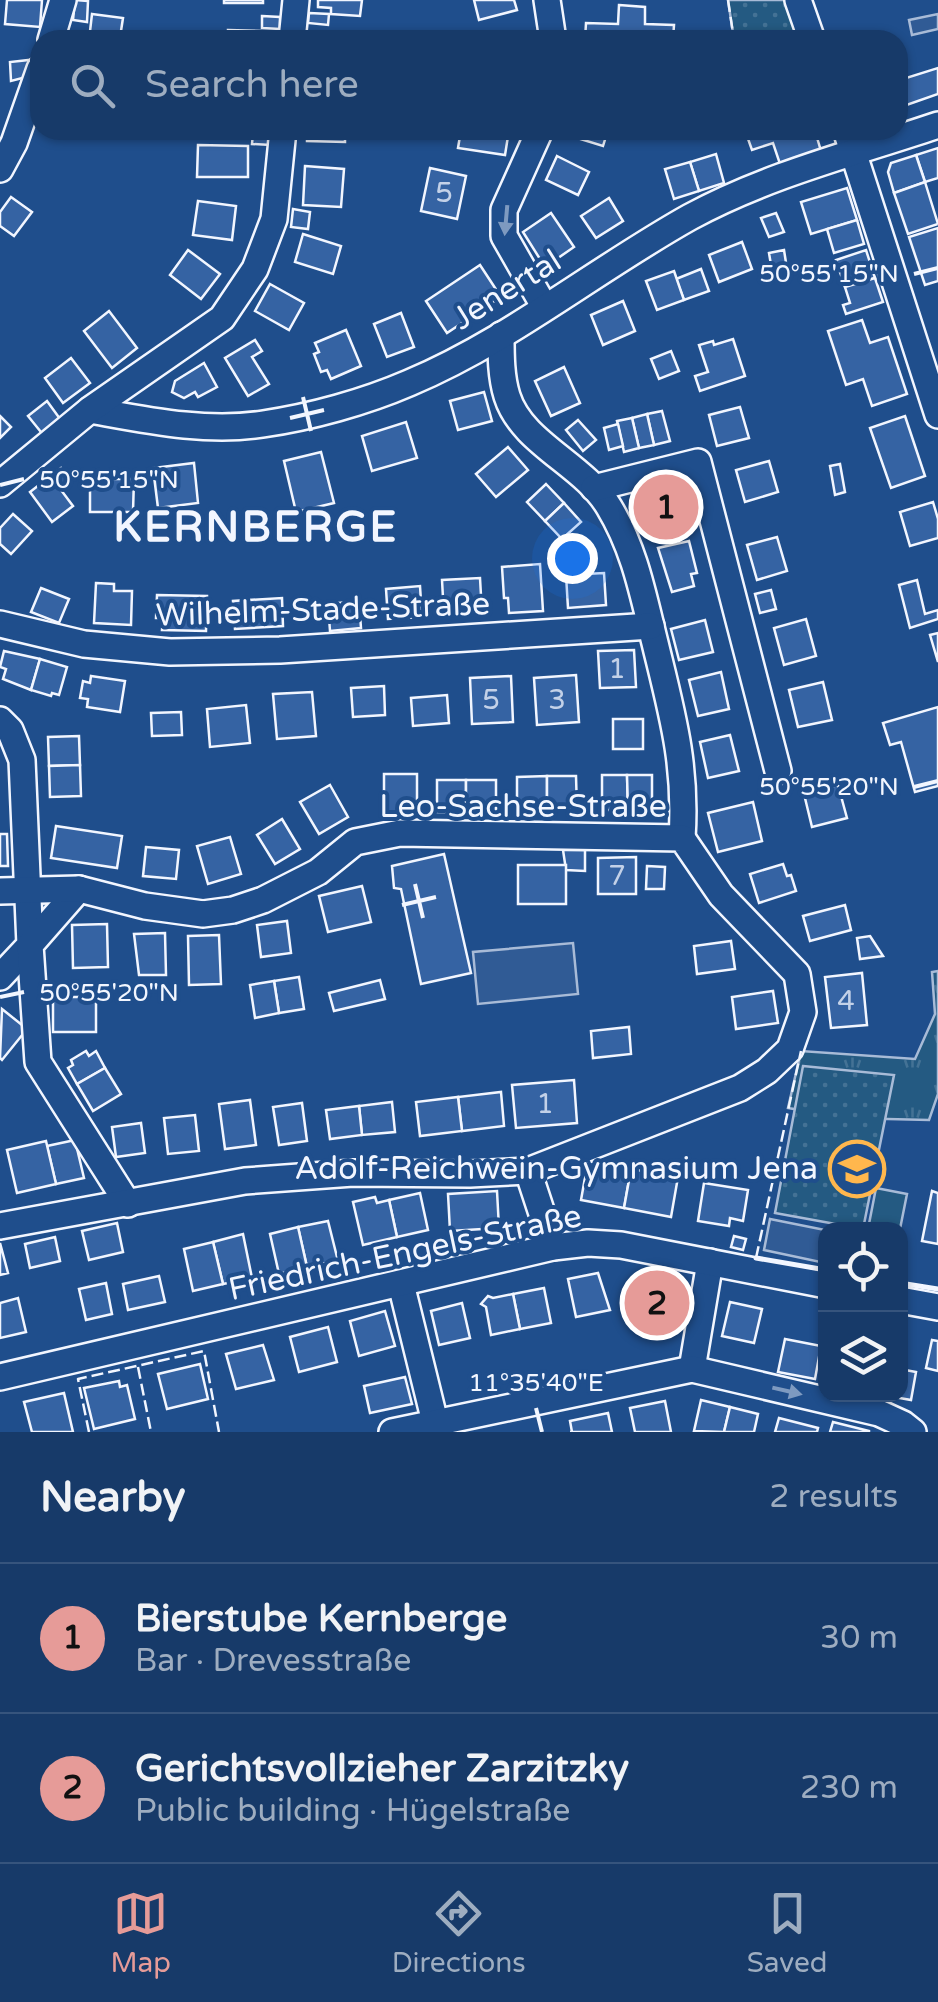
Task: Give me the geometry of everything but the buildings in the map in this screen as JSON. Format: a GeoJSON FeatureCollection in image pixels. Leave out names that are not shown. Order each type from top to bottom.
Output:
{"type":"FeatureCollection","features":[{"type":"Feature","properties":{"kind":"street"},"geometry":{"type":"LineString","coordinates":[[54,30],[63,0]]}},
{"type":"Feature","properties":{"kind":"street"},"geometry":{"type":"LineString","coordinates":[[293,30],[296,0]]}},
{"type":"Feature","properties":{"kind":"street"},"geometry":{"type":"LineString","coordinates":[[547,0],[552,30]]}},
{"type":"Feature","properties":{"kind":"street"},"geometry":{"type":"LineString","coordinates":[[798,0],[808,30]]}},
{"type":"Feature","properties":{"kind":"street"},"geometry":{"type":"LineString","coordinates":[[0,169],[14,144],[30,98]]}},
{"type":"Feature","properties":{"kind":"street","name":"Jenertal"},"geometry":{"type":"LineString","coordinates":[[908,130],[938,124]]}},
{"type":"Feature","properties":{"kind":"street"},"geometry":{"type":"LineString","coordinates":[[0,484],[90,410],[222,318],[255,269],[274,219],[281,140]]}},
{"type":"Feature","properties":{"kind":"street"},"geometry":{"type":"LineString","coordinates":[[536,140],[504,210],[504,236],[544,306]]}},
{"type":"Feature","properties":{"kind":"street"},"geometry":{"type":"LineString","coordinates":[[851,141],[938,415]]}},
{"type":"Feature","properties":{"kind":"street","name":"Jenertal"},"geometry":{"type":"LineString","coordinates":[[90,410],[172,425],[260,425],[333,408],[408,384],[501,335],[627,254],[734,195],[851,141]]}},
{"type":"Feature","properties":{"kind":"street"},"geometry":{"type":"LineString","coordinates":[[501,335],[507,399],[531,432],[608,505],[637,563],[681,754],[685,794],[682,838]]}},
{"type":"Feature","properties":{"kind":"street"},"geometry":{"type":"LineString","coordinates":[[594,488],[698,462],[778,772]]}},
{"type":"Feature","properties":{"kind":"street","name":"Wilhelm-Stade-Straße"},"geometry":{"type":"LineString","coordinates":[[0,624],[84,644],[170,652],[280,650],[651,626]]}},
{"type":"Feature","properties":{"kind":"street"},"geometry":{"type":"LineString","coordinates":[[0,720],[10,730],[22,760],[38,1062],[128,1204]]}},
{"type":"Feature","properties":{"kind":"street","name":"Leo-Sachse-Straße"},"geometry":{"type":"LineString","coordinates":[[0,891],[79,889],[144,906],[203,914],[263,900],[318,872],[355,842],[400,834],[682,838],[721,895],[798,974],[803,1012],[790,1049],[768,1071],[740,1088],[528,1171],[352,1172],[245,1182],[0,1226]]}},
{"type":"Feature","properties":{"kind":"street"},"geometry":{"type":"LineString","coordinates":[[0,977],[79,889]]}},
{"type":"Feature","properties":{"kind":"street"},"geometry":{"type":"LineString","coordinates":[[528,1171],[553,1247]]}},
{"type":"Feature","properties":{"kind":"street","name":"Friedrich-Engels-Straße"},"geometry":{"type":"LineString","coordinates":[[0,1377],[553,1247],[620,1245],[818,1283]]}},
{"type":"Feature","properties":{"kind":"street"},"geometry":{"type":"LineString","coordinates":[[692,1369],[710,1262]]}},
{"type":"Feature","properties":{"kind":"street"},"geometry":{"type":"LineString","coordinates":[[401,1284],[435,1422]]}},
{"type":"Feature","properties":{"kind":"street"},"geometry":{"type":"LineString","coordinates":[[908,1301],[938,1307]]}},
{"type":"Feature","properties":{"kind":"street"},"geometry":{"type":"LineString","coordinates":[[392,1432],[692,1369],[878,1412],[913,1432]]}},
{"type":"Feature","properties":{"kind":"green space"},"geometry":{"type":"Polygon","coordinates":[[[728,0],[787,0],[798,30],[732,30],[728,0]]]}},
{"type":"Feature","properties":{"kind":"green space"},"geometry":{"type":"Polygon","coordinates":[[[938,971],[938,1094],[929,1120],[845,1118],[788,1108],[801,1051],[915,1059],[935,1014],[932,972],[938,971]]]}},
{"type":"Feature","properties":{"kind":"green space"},"geometry":{"type":"Polygon","coordinates":[[[803,1066],[894,1075],[864,1222],[824,1222],[775,1213],[803,1066]]]}},
{"type":"Feature","properties":{"kind":"green space"},"geometry":{"type":"Polygon","coordinates":[[[876,1188],[907,1194],[901,1222],[869,1222],[876,1188]]]}},
{"type":"Feature","properties":{"kind":"shaded area"},"geometry":{"type":"Polygon","coordinates":[[[938,14],[938,29],[912,35],[909,20],[938,14]]]}},
{"type":"Feature","properties":{"kind":"shaded area"},"geometry":{"type":"Polygon","coordinates":[[[573,943],[578,994],[478,1004],[473,952],[573,943]]]}},
{"type":"Feature","properties":{"kind":"shaded area"},"geometry":{"type":"Polygon","coordinates":[[[770,1219],[818,1229],[818,1262],[764,1250],[770,1219]]]}},
{"type":"Feature","properties":{"kind":"fence"},"geometry":{"type":"LineString","coordinates":[[728,0],[732,30]]}},
{"type":"Feature","properties":{"kind":"fence"},"geometry":{"type":"LineString","coordinates":[[756,1258],[801,1051]]}},
{"type":"Feature","properties":{"kind":"fence"},"geometry":{"type":"LineString","coordinates":[[89,1432],[78,1379],[204,1351],[219,1432]]}},
{"type":"Feature","properties":{"kind":"fence"},"geometry":{"type":"LineString","coordinates":[[138,1367],[151,1432]]}},
{"type":"Feature","properties":{"kind":"wall"},"geometry":{"type":"LineString","coordinates":[[756,1258],[818,1269]]}},
{"type":"Feature","properties":{"kind":"wall"},"geometry":{"type":"LineString","coordinates":[[908,1284],[938,1289]]}},
{"type":"Feature","properties":{"kind":"place","name":"Bierstube Kernberge"},"geometry":{"type":"Point","coordinates":[666,507]}},
{"type":"Feature","properties":{"kind":"place","name":"Adolf-Reichwein-Gymnasium Jena"},"geometry":{"type":"Point","coordinates":[857,1169]}},
{"type":"Feature","properties":{"kind":"place","name":"Gerichtsvollzieher Zarzitzky"},"geometry":{"type":"Point","coordinates":[657,1303]}},
{"type":"Feature","properties":{"kind":"district","name":"KERNBERGE"},"geometry":{"type":"Point","coordinates":[256,527]}}]}
